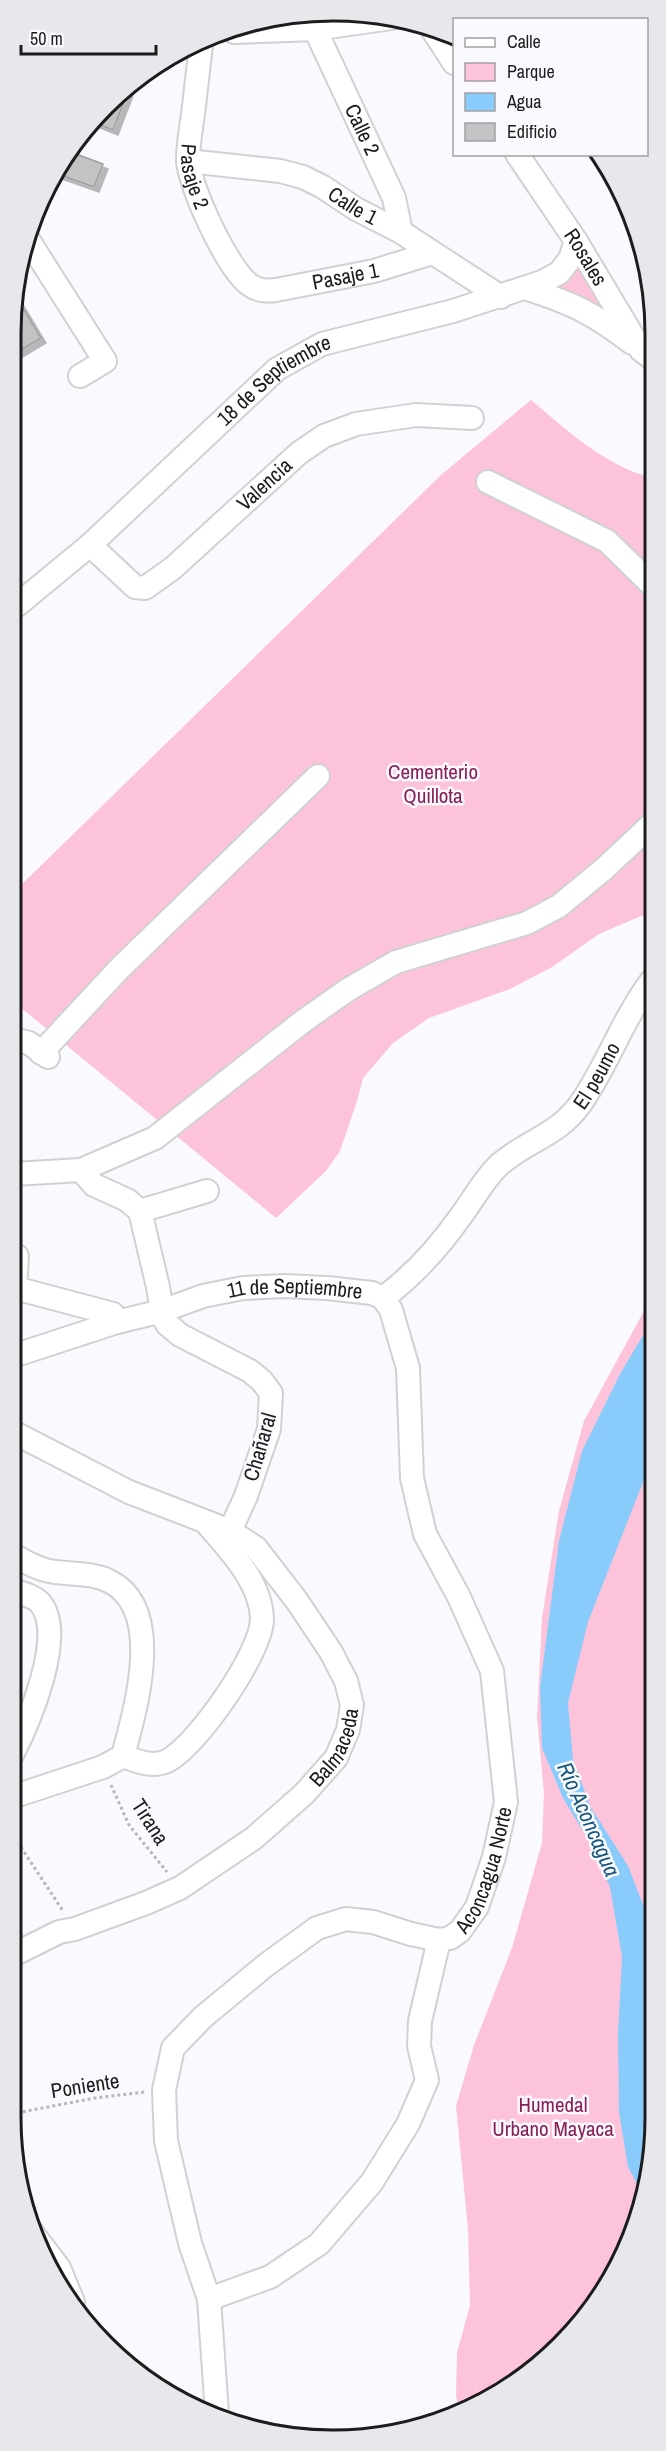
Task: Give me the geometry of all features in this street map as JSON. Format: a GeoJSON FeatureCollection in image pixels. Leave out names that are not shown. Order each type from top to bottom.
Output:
{"type":"FeatureCollection","features":[{"type":"Feature","properties":{"kind":"street"},"geometry":{"type":"LineString","coordinates":[[255,31],[315,29],[359,23]]}},
{"type":"Feature","properties":{"kind":"street","name":"Calle 2"},"geometry":{"type":"LineString","coordinates":[[315,29],[393,198],[401,232]]}},
{"type":"Feature","properties":{"kind":"street"},"geometry":{"type":"LineString","coordinates":[[439,40],[453,61]]}},
{"type":"Feature","properties":{"kind":"street","name":"Pasaje 2"},"geometry":{"type":"LineString","coordinates":[[200,51],[188,161],[191,181],[198,201],[238,274],[255,289]]}},
{"type":"Feature","properties":{"kind":"street","name":"Rosales"},"geometry":{"type":"LineString","coordinates":[[518,156],[576,241],[645,352]]}},
{"type":"Feature","properties":{"kind":"street","name":"Calle 1"},"geometry":{"type":"LineString","coordinates":[[188,161],[280,171],[303,177],[356,209],[401,232],[501,297]]}},
{"type":"Feature","properties":{"kind":"street","name":"18 de Septiembre"},"geometry":{"type":"LineString","coordinates":[[21,601],[90,545],[277,369],[322,344],[501,297],[542,282],[559,273],[570,259],[576,241]]}},
{"type":"Feature","properties":{"kind":"street"},"geometry":{"type":"LineString","coordinates":[[33,248],[105,361],[80,376]]}},
{"type":"Feature","properties":{"kind":"street","name":"Pasaje 1"},"geometry":{"type":"LineString","coordinates":[[255,289],[276,290],[374,271],[432,253]]}},
{"type":"Feature","properties":{"kind":"street"},"geometry":{"type":"LineString","coordinates":[[525,288],[583,309],[603,321],[645,353]]}},
{"type":"Feature","properties":{"kind":"street","name":"Valencia"},"geometry":{"type":"LineString","coordinates":[[90,545],[135,587],[145,588],[173,568],[299,453],[324,436],[356,423],[416,415],[472,418]]}},
{"type":"Feature","properties":{"kind":"street"},"geometry":{"type":"LineString","coordinates":[[488,482],[607,541],[645,578]]}},
{"type":"Feature","properties":{"kind":"street"},"geometry":{"type":"LineString","coordinates":[[21,1041],[29,1043],[44,1055],[118,970],[318,776]]}},
{"type":"Feature","properties":{"kind":"street"},"geometry":{"type":"LineString","coordinates":[[21,1174],[81,1170],[155,1138],[302,1022],[349,989],[396,962],[527,923],[559,906],[604,869],[645,831]]}},
{"type":"Feature","properties":{"kind":"street","name":"El peumo"},"geometry":{"type":"LineString","coordinates":[[521,1151],[557,1130],[582,1102],[621,1028],[645,991]]}},
{"type":"Feature","properties":{"kind":"street","name":"11 de Septiembre"},"geometry":{"type":"LineString","coordinates":[[21,1353],[117,1322],[162,1311],[203,1296],[243,1288],[284,1286],[327,1288],[372,1293],[383,1298],[402,1284],[427,1258],[499,1165],[521,1151]]}},
{"type":"Feature","properties":{"kind":"street"},"geometry":{"type":"LineString","coordinates":[[81,1170],[94,1185],[127,1200],[140,1211],[162,1311]]}},
{"type":"Feature","properties":{"kind":"street"},"geometry":{"type":"LineString","coordinates":[[140,1211],[207,1191]]}},
{"type":"Feature","properties":{"kind":"street"},"geometry":{"type":"LineString","coordinates":[[21,1290],[113,1314],[117,1322]]}},
{"type":"Feature","properties":{"kind":"street","name":"Aconcagua Norte"},"geometry":{"type":"LineString","coordinates":[[217,2407],[209,2299],[190,2242],[166,2141],[164,2090],[173,2048],[266,1965],[317,1929],[346,1919],[373,1922],[439,1940],[450,1938],[460,1931],[477,1907],[494,1857],[506,1802],[492,1671],[459,1597],[425,1534],[412,1478],[408,1368],[392,1310],[383,1298]]}},
{"type":"Feature","properties":{"kind":"street","name":"Chañaral"},"geometry":{"type":"LineString","coordinates":[[162,1311],[163,1317],[174,1331],[250,1371],[271,1393],[269,1429],[246,1496],[230,1531]]}},
{"type":"Feature","properties":{"kind":"street","name":"Balmaceda"},"geometry":{"type":"LineString","coordinates":[[21,1436],[129,1492],[230,1531],[256,1548],[297,1601],[325,1643],[346,1681],[352,1705],[351,1716],[336,1758],[304,1794],[254,1838],[180,1888],[75,1929],[59,1932],[21,1951]]}},
{"type":"Feature","properties":{"kind":"street"},"geometry":{"type":"LineString","coordinates":[[123,1756],[146,1764],[165,1762],[179,1753],[193,1740],[218,1705],[248,1662],[258,1642],[262,1618],[258,1598],[232,1553],[206,1522]]}},
{"type":"Feature","properties":{"kind":"street"},"geometry":{"type":"LineString","coordinates":[[21,1560],[53,1572],[74,1572],[109,1581],[128,1598],[138,1616],[143,1654],[140,1684],[123,1756],[103,1767],[21,1794]]}},
{"type":"Feature","properties":{"kind":"street"},"geometry":{"type":"LineString","coordinates":[[21,1594],[40,1603],[46,1614],[48,1640],[48,1659],[41,1686],[21,1734]]}},
{"type":"Feature","properties":{"kind":"street"},"geometry":{"type":"LineString","coordinates":[[209,2299],[270,2277],[319,2244],[372,2182],[408,2124],[427,2080],[419,2046],[420,2021],[439,1940]]}},
{"type":"Feature","properties":{"kind":"path","name":"Tirana"},"geometry":{"type":"LineString","coordinates":[[103,1767],[129,1825],[180,1888]]}},
{"type":"Feature","properties":{"kind":"path"},"geometry":{"type":"LineString","coordinates":[[21,1847],[75,1929]]}},
{"type":"Feature","properties":{"kind":"path","name":"Poniente"},"geometry":{"type":"LineString","coordinates":[[21,2112],[95,2098],[164,2090]]}},
{"type":"Feature","properties":{"kind":"green space"},"geometry":{"type":"Polygon","coordinates":[[[579,264],[606,302],[599,307],[558,289],[579,264]]]}},
{"type":"Feature","properties":{"kind":"green space","name":"Cementerio Quillota"},"geometry":{"type":"Polygon","coordinates":[[[531,400],[602,456],[645,476],[645,915],[599,934],[552,967],[510,989],[429,1018],[393,1043],[363,1078],[340,1151],[326,1171],[276,1218],[21,1008],[21,885],[441,475],[531,400]]]}},
{"type":"Feature","properties":{"kind":"green space","name":"Humedal Urbano Mayaca"},"geometry":{"type":"Polygon","coordinates":[[[645,1309],[645,2118],[642,2159],[634,2199],[621,2237],[603,2274],[581,2308],[554,2339],[523,2366],[489,2388],[458,2404],[457,2353],[470,2305],[468,2229],[456,2106],[474,2045],[512,1948],[542,1843],[544,1793],[537,1718],[542,1618],[559,1511],[584,1421],[645,1309]]]}},
{"type":"Feature","properties":{"kind":"water","name":"Río Aconcagua"},"geometry":{"type":"Polygon","coordinates":[[[645,1332],[645,1477],[588,1622],[568,1703],[573,1759],[590,1806],[628,1866],[645,1909],[645,2118],[638,2185],[628,2167],[619,2112],[618,2034],[622,1957],[610,1887],[587,1838],[563,1798],[542,1748],[540,1687],[559,1541],[582,1451],[620,1374],[645,1332]]]}},
{"type":"Feature","properties":{"kind":"building"},"geometry":{"type":"Polygon","coordinates":[[[124,100],[113,130],[100,125],[124,100]]]}},
{"type":"Feature","properties":{"kind":"building"},"geometry":{"type":"Polygon","coordinates":[[[78,155],[103,164],[94,187],[63,176],[78,155]]]}},
{"type":"Feature","properties":{"kind":"building"},"geometry":{"type":"Polygon","coordinates":[[[23,307],[41,338],[21,350],[23,307]]]}}]}
